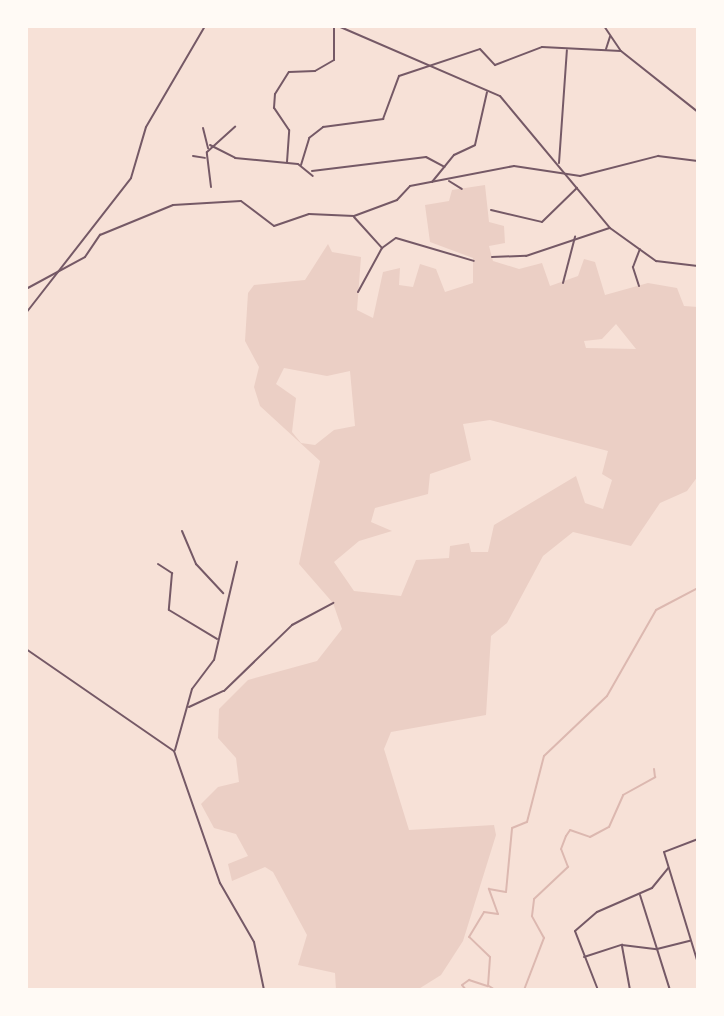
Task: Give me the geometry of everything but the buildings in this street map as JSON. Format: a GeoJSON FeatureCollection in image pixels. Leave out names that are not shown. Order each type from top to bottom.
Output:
{"type":"FeatureCollection","features":[{"type":"Feature","properties":{"kind":"street"},"geometry":{"type":"LineString","coordinates":[[26,313],[54,273],[131,178],[146,127],[205,26]]}},
{"type":"Feature","properties":{"kind":"street"},"geometry":{"type":"LineString","coordinates":[[287,162],[289,130],[274,108],[275,94],[289,72],[315,71],[334,60],[336,26],[487,91],[515,108],[610,228],[668,265],[698,266]]}},
{"type":"Feature","properties":{"kind":"street"},"geometry":{"type":"LineString","coordinates":[[604,26],[621,51],[698,112]]}},
{"type":"Feature","properties":{"kind":"street"},"geometry":{"type":"LineString","coordinates":[[606,49],[610,35]]}},
{"type":"Feature","properties":{"kind":"street"},"geometry":{"type":"LineString","coordinates":[[301,165],[309,138],[323,127],[383,119],[396,80],[426,65],[480,49],[495,65],[542,47],[621,51]]}},
{"type":"Feature","properties":{"kind":"street"},"geometry":{"type":"LineString","coordinates":[[559,164],[567,50]]}},
{"type":"Feature","properties":{"kind":"street"},"geometry":{"type":"LineString","coordinates":[[431,183],[445,167],[475,145],[487,91]]}},
{"type":"Feature","properties":{"kind":"street"},"geometry":{"type":"LineString","coordinates":[[209,147],[235,127]]}},
{"type":"Feature","properties":{"kind":"street"},"geometry":{"type":"LineString","coordinates":[[203,128],[209,147],[206,158],[211,187]]}},
{"type":"Feature","properties":{"kind":"street"},"geometry":{"type":"LineString","coordinates":[[209,147],[235,158],[287,162],[312,171],[426,157],[445,167]]}},
{"type":"Feature","properties":{"kind":"street"},"geometry":{"type":"LineString","coordinates":[[193,156],[206,158]]}},
{"type":"Feature","properties":{"kind":"street"},"geometry":{"type":"LineString","coordinates":[[26,289],[85,257],[100,235],[173,205],[241,201],[274,226],[309,214],[354,216],[397,200],[410,186],[514,166],[603,175],[658,156],[698,161]]}},
{"type":"Feature","properties":{"kind":"street"},"geometry":{"type":"LineString","coordinates":[[312,171],[313,176]]}},
{"type":"Feature","properties":{"kind":"street"},"geometry":{"type":"LineString","coordinates":[[449,180],[462,189]]}},
{"type":"Feature","properties":{"kind":"street"},"geometry":{"type":"LineString","coordinates":[[491,210],[542,222],[577,187]]}},
{"type":"Feature","properties":{"kind":"street"},"geometry":{"type":"LineString","coordinates":[[354,216],[360,232],[382,248]]}},
{"type":"Feature","properties":{"kind":"street"},"geometry":{"type":"LineString","coordinates":[[492,257],[526,256],[576,236],[610,228]]}},
{"type":"Feature","properties":{"kind":"street"},"geometry":{"type":"LineString","coordinates":[[563,283],[576,236]]}},
{"type":"Feature","properties":{"kind":"street"},"geometry":{"type":"LineString","coordinates":[[358,292],[382,248],[396,238],[474,261]]}},
{"type":"Feature","properties":{"kind":"street"},"geometry":{"type":"LineString","coordinates":[[639,286],[633,267],[640,249]]}},
{"type":"Feature","properties":{"kind":"street"},"geometry":{"type":"LineString","coordinates":[[182,531],[196,564],[224,594]]}},
{"type":"Feature","properties":{"kind":"street"},"geometry":{"type":"LineString","coordinates":[[174,751],[218,640],[224,594],[237,562]]}},
{"type":"Feature","properties":{"kind":"street"},"geometry":{"type":"LineString","coordinates":[[158,564],[172,573],[169,610],[218,640]]}},
{"type":"Feature","properties":{"kind":"street"},"geometry":{"type":"LineString","coordinates":[[189,707],[224,691],[292,625],[333,603]]}},
{"type":"Feature","properties":{"kind":"street"},"geometry":{"type":"LineString","coordinates":[[26,649],[174,751],[220,883],[254,942],[264,990]]}},
{"type":"Feature","properties":{"kind":"street"},"geometry":{"type":"LineString","coordinates":[[698,839],[664,849],[698,963]]}},
{"type":"Feature","properties":{"kind":"street"},"geometry":{"type":"LineString","coordinates":[[598,990],[584,957],[579,927],[639,894],[668,868]]}},
{"type":"Feature","properties":{"kind":"street"},"geometry":{"type":"LineString","coordinates":[[639,894],[670,990]]}},
{"type":"Feature","properties":{"kind":"street"},"geometry":{"type":"LineString","coordinates":[[584,957],[622,945],[657,949],[691,941]]}},
{"type":"Feature","properties":{"kind":"street"},"geometry":{"type":"LineString","coordinates":[[622,945],[630,990]]}},
{"type":"Feature","properties":{"kind":"shaded area"},"geometry":{"type":"Polygon","coordinates":[[[485,185],[489,222],[504,226],[505,243],[489,246],[493,261],[519,269],[542,263],[550,286],[578,276],[584,259],[595,262],[605,295],[648,283],[677,288],[684,306],[698,307],[698,476],[687,491],[660,503],[631,546],[573,532],[543,556],[507,623],[491,636],[486,715],[391,732],[384,749],[409,830],[494,825],[496,835],[463,941],[441,975],[417,990],[336,990],[335,973],[298,965],[307,935],[273,872],[265,867],[232,881],[228,864],[248,856],[236,834],[214,828],[201,804],[218,787],[239,782],[236,758],[218,738],[219,709],[248,680],[317,661],[342,629],[333,603],[299,564],[320,461],[260,406],[254,387],[259,367],[245,341],[248,293],[254,285],[305,280],[328,244],[332,252],[361,257],[357,310],[373,318],[383,272],[400,268],[399,285],[413,287],[420,264],[436,269],[445,292],[473,283],[473,258],[430,242],[425,205],[449,201],[452,190],[485,185]],[[616,324],[602,339],[584,341],[586,348],[636,349],[616,324]],[[284,368],[276,384],[296,398],[292,432],[301,443],[315,445],[334,430],[355,426],[350,371],[327,376],[284,368]],[[490,420],[463,424],[471,460],[430,474],[428,494],[375,508],[371,522],[392,531],[359,541],[334,562],[354,591],[401,596],[416,560],[449,558],[450,546],[469,543],[471,552],[488,552],[494,525],[576,476],[585,503],[603,509],[612,480],[602,474],[608,451],[490,420]]]}},
{"type":"Feature","properties":{"kind":"waterway"},"geometry":{"type":"LineString","coordinates":[[466,990],[462,985],[469,980],[488,986],[490,957],[469,937],[484,912],[498,914],[489,889],[506,892],[512,828],[527,822],[544,756],[607,696],[656,610],[698,588]]}},
{"type":"Feature","properties":{"kind":"waterway"},"geometry":{"type":"LineString","coordinates":[[524,990],[544,938],[532,916],[534,899],[568,867],[561,849],[566,836],[570,830],[590,837],[609,827],[623,795],[655,777],[654,769]]}},
{"type":"Feature","properties":{"kind":"waterway"},"geometry":{"type":"LineString","coordinates":[[489,986],[495,990]]}}]}
